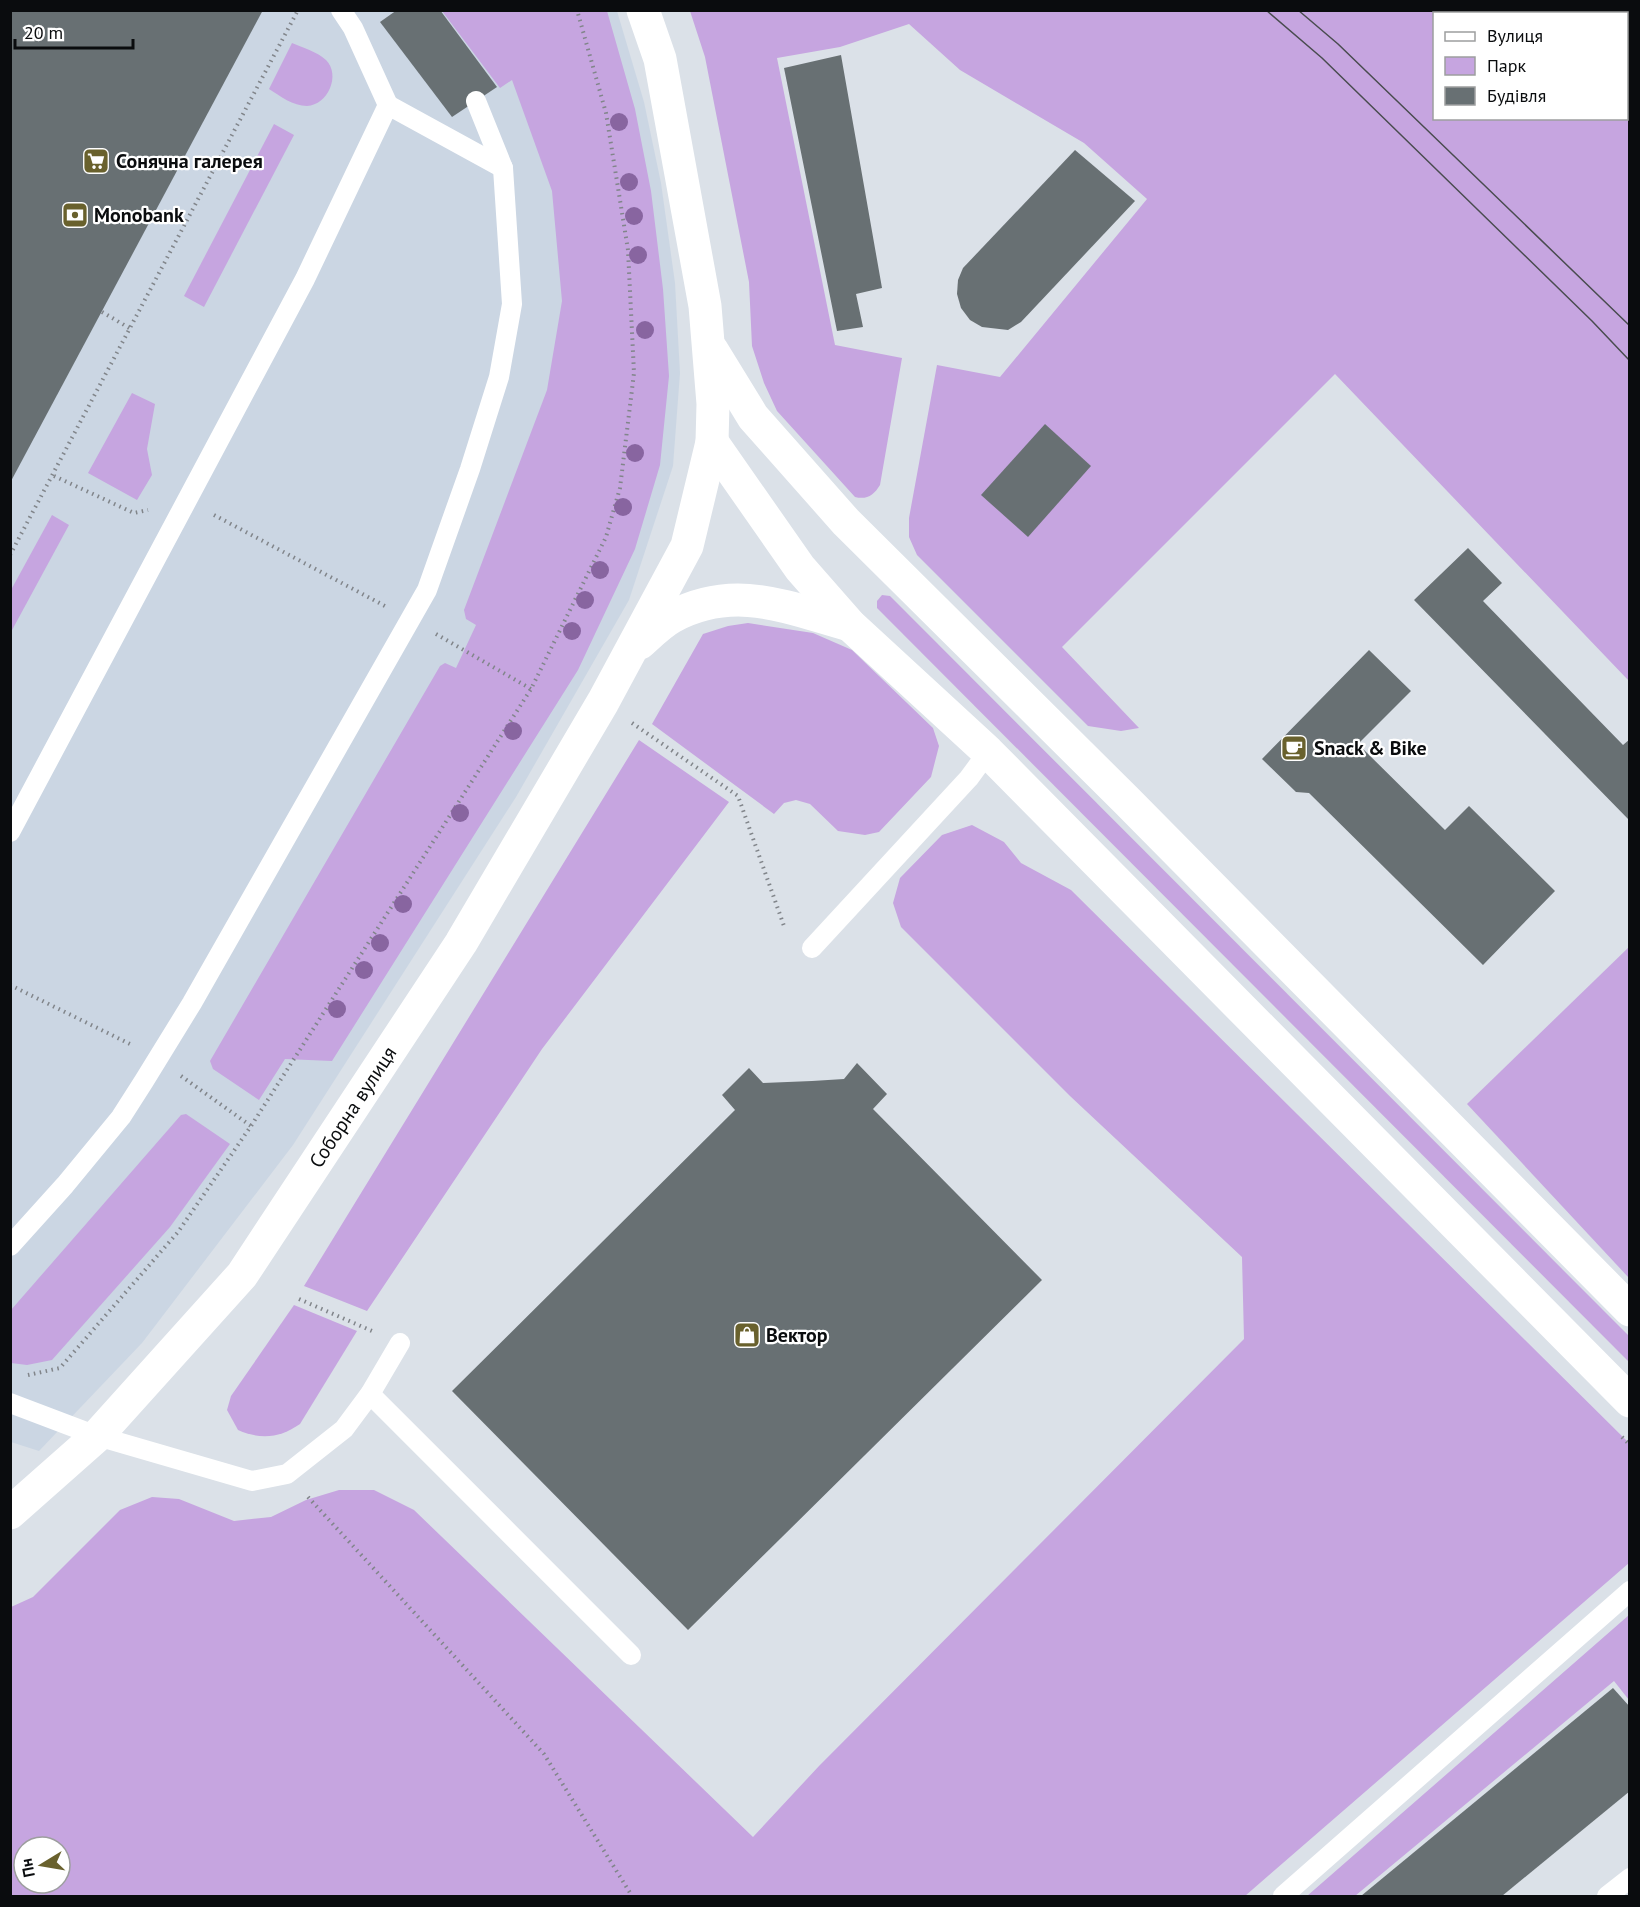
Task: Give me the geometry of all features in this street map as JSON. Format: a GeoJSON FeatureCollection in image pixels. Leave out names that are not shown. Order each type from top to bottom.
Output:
{"type":"FeatureCollection","features":[{"type":"Feature","properties":{"kind":"street","name":"Соборна вулиця"},"geometry":{"type":"LineString","coordinates":[[10,1513],[97,1436],[242,1275],[461,943],[603,702],[687,546],[712,442],[713,404],[705,306],[660,59],[643,10]]}},
{"type":"Feature","properties":{"kind":"street"},"geometry":{"type":"LineString","coordinates":[[708,345],[753,417],[846,522],[1127,801],[1629,1310]]}},
{"type":"Feature","properties":{"kind":"street"},"geometry":{"type":"LineString","coordinates":[[712,442],[800,568],[850,625],[988,752],[1629,1401]]}},
{"type":"Feature","properties":{"kind":"street"},"geometry":{"type":"LineString","coordinates":[[630,651],[670,618],[694,607],[730,598],[774,604],[850,625]]}},
{"type":"Feature","properties":{"kind":"lane"},"geometry":{"type":"LineString","coordinates":[[341,10],[353,28],[388,105],[503,168]]}},
{"type":"Feature","properties":{"kind":"lane"},"geometry":{"type":"LineString","coordinates":[[10,1246],[65,1185],[121,1117],[158,1059],[410,619],[435,568],[499,377],[512,304],[503,168],[476,101]]}},
{"type":"Feature","properties":{"kind":"lane"},"geometry":{"type":"LineString","coordinates":[[10,832],[305,279],[388,105]]}},
{"type":"Feature","properties":{"kind":"lane"},"geometry":{"type":"LineString","coordinates":[[812,948],[963,785],[988,752]]}},
{"type":"Feature","properties":{"kind":"lane"},"geometry":{"type":"LineString","coordinates":[[10,1403],[97,1436],[252,1481],[287,1474],[344,1429],[370,1394],[400,1343]]}},
{"type":"Feature","properties":{"kind":"lane"},"geometry":{"type":"LineString","coordinates":[[370,1394],[631,1654]]}},
{"type":"Feature","properties":{"kind":"lane"},"geometry":{"type":"LineString","coordinates":[[1283,1896],[1629,1591]]}},
{"type":"Feature","properties":{"kind":"lane"},"geometry":{"type":"LineString","coordinates":[[1607,1896],[1629,1878]]}},
{"type":"Feature","properties":{"kind":"path"},"geometry":{"type":"LineString","coordinates":[[10,555],[54,476],[298,10]]}},
{"type":"Feature","properties":{"kind":"path"},"geometry":{"type":"LineString","coordinates":[[20,1375],[60,1368],[178,1232],[251,1126],[531,689],[606,537],[620,488],[634,373],[628,250],[606,113],[577,10]]}},
{"type":"Feature","properties":{"kind":"path"},"geometry":{"type":"LineString","coordinates":[[102,312],[131,329]]}},
{"type":"Feature","properties":{"kind":"path"},"geometry":{"type":"LineString","coordinates":[[54,476],[134,513],[187,501],[410,619],[531,689]]}},
{"type":"Feature","properties":{"kind":"path"},"geometry":{"type":"LineString","coordinates":[[603,702],[738,796],[784,926]]}},
{"type":"Feature","properties":{"kind":"path"},"geometry":{"type":"LineString","coordinates":[[10,985],[158,1059],[251,1126]]}},
{"type":"Feature","properties":{"kind":"path"},"geometry":{"type":"LineString","coordinates":[[299,1299],[400,1343]]}},
{"type":"Feature","properties":{"kind":"path"},"geometry":{"type":"LineString","coordinates":[[287,1474],[544,1754],[632,1896]]}},
{"type":"Feature","properties":{"kind":"shaded area"},"geometry":{"type":"Polygon","coordinates":[[[11,11],[617,11],[644,102],[661,183],[675,283],[680,373],[673,466],[629,600],[516,797],[293,1145],[142,1343],[39,1451],[11,1442],[11,11]]]}},
{"type":"Feature","properties":{"kind":"green space"},"geometry":{"type":"Polygon","coordinates":[[[442,11],[607,11],[635,109],[651,191],[663,289],[669,376],[660,465],[635,549],[578,670],[332,1061],[285,1059],[259,1100],[213,1069],[210,1061],[440,666],[445,663],[456,668],[476,625],[466,619],[464,610],[547,390],[562,301],[552,191],[512,80],[500,88],[442,11]]]}},
{"type":"Feature","properties":{"kind":"green space"},"geometry":{"type":"Polygon","coordinates":[[[690,11],[1629,11],[1629,681],[1335,374],[1062,647],[1139,728],[1121,731],[1088,726],[917,555],[909,537],[909,518],[937,365],[1000,377],[1147,199],[1084,143],[960,70],[909,24],[840,47],[777,58],[835,345],[902,358],[880,485],[870,496],[855,497],[777,411],[764,383],[752,346],[749,282],[705,57],[690,11]]]}},
{"type":"Feature","properties":{"kind":"green space"},"geometry":{"type":"Polygon","coordinates":[[[292,43],[319,55],[330,66],[332,81],[330,88],[321,100],[314,104],[307,106],[297,104],[269,89],[292,43]]]}},
{"type":"Feature","properties":{"kind":"green space"},"geometry":{"type":"Polygon","coordinates":[[[274,124],[294,135],[204,307],[184,296],[274,124]]]}},
{"type":"Feature","properties":{"kind":"green space"},"geometry":{"type":"Polygon","coordinates":[[[132,393],[155,404],[147,449],[152,475],[137,500],[88,473],[132,393]]]}},
{"type":"Feature","properties":{"kind":"green space"},"geometry":{"type":"Polygon","coordinates":[[[52,515],[69,525],[11,632],[11,590],[52,515]]]}},
{"type":"Feature","properties":{"kind":"green space"},"geometry":{"type":"Polygon","coordinates":[[[882,595],[890,596],[1629,1336],[1629,1362],[877,608],[877,601],[882,595]]]}},
{"type":"Feature","properties":{"kind":"green space"},"geometry":{"type":"Polygon","coordinates":[[[748,623],[813,633],[852,650],[933,728],[939,746],[931,777],[879,832],[865,835],[838,831],[810,804],[796,800],[784,803],[774,814],[652,724],[703,634],[728,626],[748,623]]]}},
{"type":"Feature","properties":{"kind":"green space"},"geometry":{"type":"Polygon","coordinates":[[[639,740],[729,802],[542,1049],[367,1311],[304,1286],[639,740]]]}},
{"type":"Feature","properties":{"kind":"green space"},"geometry":{"type":"Polygon","coordinates":[[[972,825],[1004,842],[1021,863],[1071,890],[1629,1443],[1629,1563],[1245,1896],[11,1896],[11,1607],[33,1597],[120,1510],[152,1497],[179,1499],[234,1521],[271,1517],[306,1500],[339,1490],[374,1490],[414,1510],[753,1837],[819,1766],[1244,1339],[1242,1257],[1070,1096],[901,927],[893,903],[900,878],[942,835],[972,825]]]}},
{"type":"Feature","properties":{"kind":"green space"},"geometry":{"type":"Polygon","coordinates":[[[1629,947],[1629,1278],[1467,1104],[1629,947]]]}},
{"type":"Feature","properties":{"kind":"green space"},"geometry":{"type":"Polygon","coordinates":[[[186,1114],[230,1144],[170,1227],[52,1360],[27,1365],[11,1363],[11,1310],[181,1115],[186,1114]]]}},
{"type":"Feature","properties":{"kind":"green space"},"geometry":{"type":"Polygon","coordinates":[[[294,1305],[357,1331],[300,1424],[278,1435],[270,1436],[238,1430],[227,1410],[231,1396],[294,1305]]]}},
{"type":"Feature","properties":{"kind":"green space"},"geometry":{"type":"Polygon","coordinates":[[[1629,1615],[1629,1700],[1614,1681],[1355,1896],[1307,1896],[1629,1615]]]}},
{"type":"Feature","properties":{"kind":"building","name":"Сонячна галерея"},"geometry":{"type":"Polygon","coordinates":[[[10,10],[263,10],[10,483],[10,10]]]}},
{"type":"Feature","properties":{"kind":"building"},"geometry":{"type":"Polygon","coordinates":[[[397,10],[440,10],[497,87],[452,117],[380,22],[397,10]]]}},
{"type":"Feature","properties":{"kind":"building"},"geometry":{"type":"Polygon","coordinates":[[[841,55],[882,288],[856,294],[863,327],[837,331],[784,68],[841,55]]]}},
{"type":"Feature","properties":{"kind":"building"},"geometry":{"type":"Polygon","coordinates":[[[1075,150],[1135,201],[1021,322],[1008,330],[982,327],[970,320],[961,308],[957,294],[958,280],[963,268],[1075,150]]]}},
{"type":"Feature","properties":{"kind":"building"},"geometry":{"type":"Polygon","coordinates":[[[1045,424],[1091,466],[1028,537],[981,495],[1045,424]]]}},
{"type":"Feature","properties":{"kind":"building"},"geometry":{"type":"Polygon","coordinates":[[[1468,548],[1502,583],[1483,601],[1623,745],[1630,739],[1630,821],[1414,600],[1468,548]]]}},
{"type":"Feature","properties":{"kind":"building"},"geometry":{"type":"Polygon","coordinates":[[[1369,650],[1411,691],[1358,744],[1445,830],[1469,806],[1555,891],[1483,965],[1309,793],[1296,792],[1262,759],[1369,650]]]}},
{"type":"Feature","properties":{"kind":"building","name":"Вектор"},"geometry":{"type":"Polygon","coordinates":[[[857,1063],[887,1094],[873,1109],[1042,1280],[688,1630],[452,1391],[735,1110],[722,1095],[749,1068],[763,1083],[812,1081],[844,1079],[857,1063]]]}},
{"type":"Feature","properties":{"kind":"building"},"geometry":{"type":"Polygon","coordinates":[[[1613,1688],[1630,1707],[1630,1791],[1502,1896],[1361,1896],[1613,1688]]]}},
{"type":"Feature","properties":{"kind":"tram line"},"geometry":{"type":"LineString","coordinates":[[1266,10],[1322,58],[1592,321],[1630,361]]}},
{"type":"Feature","properties":{"kind":"tram line"},"geometry":{"type":"LineString","coordinates":[[1298,10],[1338,44],[1630,326]]}},
{"type":"Feature","properties":{"kind":"place","name":"Сонячна галерея"},"geometry":{"type":"Point","coordinates":[96,161]}},
{"type":"Feature","properties":{"kind":"place","name":"Monobank"},"geometry":{"type":"Point","coordinates":[75,215]}},
{"type":"Feature","properties":{"kind":"place","name":"Snack & Bike"},"geometry":{"type":"Point","coordinates":[1294,748]}},
{"type":"Feature","properties":{"kind":"place","name":"Вектор"},"geometry":{"type":"Point","coordinates":[747,1335]}}]}
